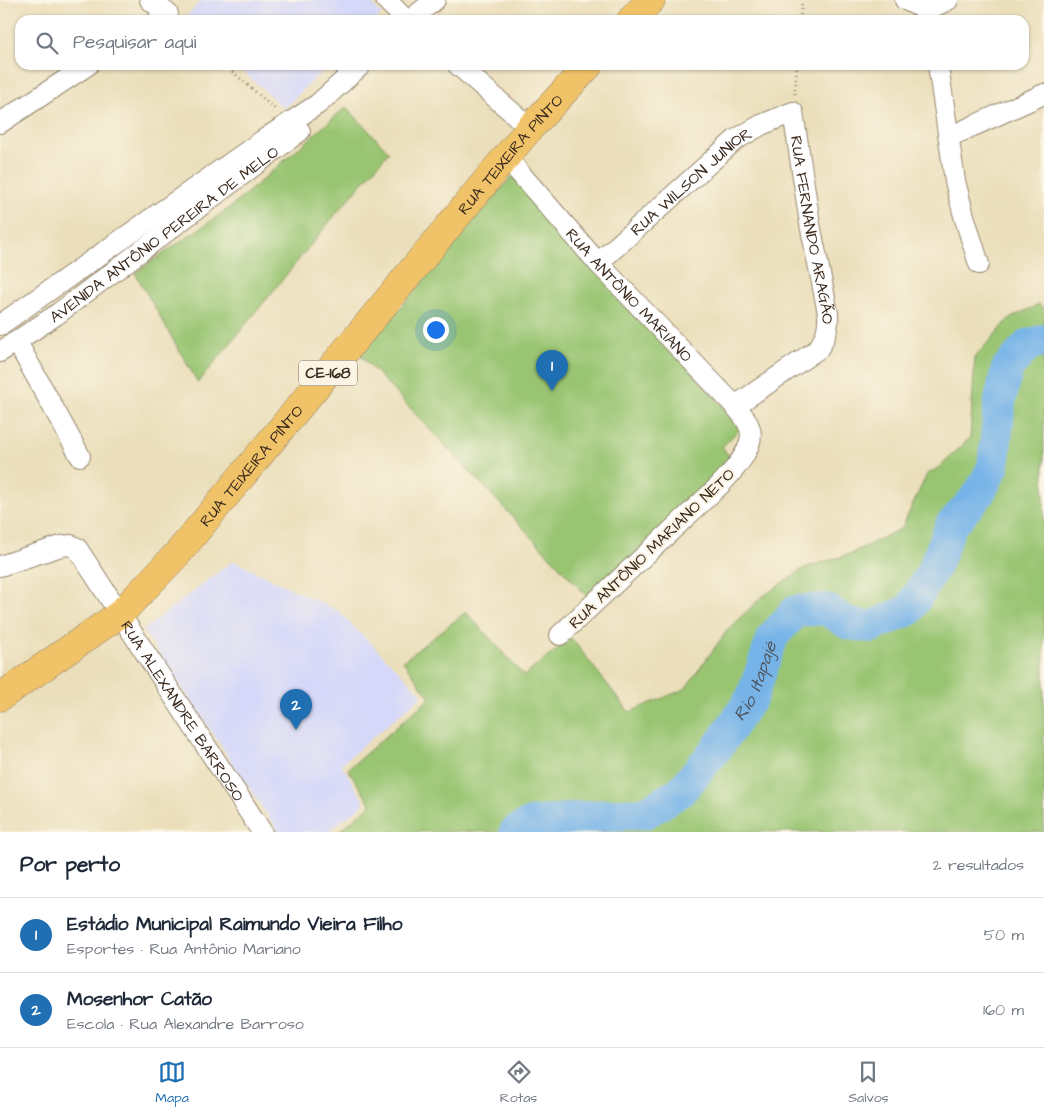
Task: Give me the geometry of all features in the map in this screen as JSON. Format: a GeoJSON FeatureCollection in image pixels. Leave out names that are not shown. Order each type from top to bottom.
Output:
{"type":"FeatureCollection","features":[{"type":"Feature","properties":{"kind":"main road"},"geometry":{"type":"LineString","coordinates":[[636,15],[652,0]]}},
{"type":"Feature","properties":{"kind":"main road","name":"RUA TEIXEIRA PINTO"},"geometry":{"type":"LineString","coordinates":[[0,696],[120,614],[179,552],[530,128],[584,70]]}},
{"type":"Feature","properties":{"kind":"street"},"geometry":{"type":"LineString","coordinates":[[150,0],[161,15]]}},
{"type":"Feature","properties":{"kind":"street"},"geometry":{"type":"LineString","coordinates":[[386,0],[401,15]]}},
{"type":"Feature","properties":{"kind":"street"},"geometry":{"type":"LineString","coordinates":[[416,15],[435,0]]}},
{"type":"Feature","properties":{"kind":"street"},"geometry":{"type":"LineString","coordinates":[[905,0],[930,14],[948,0]]}},
{"type":"Feature","properties":{"kind":"street"},"geometry":{"type":"LineString","coordinates":[[0,123],[80,70]]}},
{"type":"Feature","properties":{"kind":"street","name":"AVENIDA ANTÔNIO PEREIRA DE MELO"},"geometry":{"type":"LineString","coordinates":[[2,318],[42,296],[318,104],[355,70]]}},
{"type":"Feature","properties":{"kind":"street"},"geometry":{"type":"LineString","coordinates":[[464,70],[530,128]]}},
{"type":"Feature","properties":{"kind":"street"},"geometry":{"type":"LineString","coordinates":[[939,70],[955,181],[979,264]]}},
{"type":"Feature","properties":{"kind":"street"},"geometry":{"type":"LineString","coordinates":[[949,137],[1044,94]]}},
{"type":"Feature","properties":{"kind":"street","name":"AVENIDA ANTÔNIO PEREIRA DE MELO"},"geometry":{"type":"LineString","coordinates":[[0,352],[56,315],[300,131],[318,104]]}},
{"type":"Feature","properties":{"kind":"street","name":"RUA WILSON JUNIOR"},"geometry":{"type":"LineString","coordinates":[[598,263],[736,140],[761,125],[793,112]]}},
{"type":"Feature","properties":{"kind":"street","name":"RUA FERNANDO ARAGÃO"},"geometry":{"type":"LineString","coordinates":[[734,406],[818,349],[826,337],[829,326],[810,224],[793,112]]}},
{"type":"Feature","properties":{"kind":"street","name":"RUA ANTÔNIO MARIANO"},"geometry":{"type":"LineString","coordinates":[[506,157],[598,263],[745,418],[751,432]]}},
{"type":"Feature","properties":{"kind":"street"},"geometry":{"type":"LineString","coordinates":[[42,296],[52,300],[56,315]]}},
{"type":"Feature","properties":{"kind":"street"},"geometry":{"type":"LineString","coordinates":[[17,342],[80,456]]}},
{"type":"Feature","properties":{"kind":"street","name":"RUA ANTÔNIO MARIANO NETO"},"geometry":{"type":"LineString","coordinates":[[560,635],[736,467],[750,442],[751,432]]}},
{"type":"Feature","properties":{"kind":"street","name":"RUA ALEXANDRE BARROSO"},"geometry":{"type":"LineString","coordinates":[[0,566],[61,546],[71,545],[77,548],[262,832]]}},
{"type":"Feature","properties":{"kind":"path"},"geometry":{"type":"LineString","coordinates":[[800,15],[802,0]]}},
{"type":"Feature","properties":{"kind":"path"},"geometry":{"type":"LineString","coordinates":[[231,70],[290,122]]}},
{"type":"Feature","properties":{"kind":"path","name":"RUA FERNANDO ARAGÃO"},"geometry":{"type":"LineString","coordinates":[[793,112],[797,70]]}},
{"type":"Feature","properties":{"kind":"shaded area"},"geometry":{"type":"Polygon","coordinates":[[[202,0],[368,0],[382,14],[381,15],[188,15],[202,0]]]}},
{"type":"Feature","properties":{"kind":"shaded area"},"geometry":{"type":"Polygon","coordinates":[[[242,70],[324,70],[284,108],[242,70]]]}},
{"type":"Feature","properties":{"kind":"shaded area"},"geometry":{"type":"Polygon","coordinates":[[[233,561],[338,611],[423,695],[341,764],[365,803],[328,832],[279,832],[143,630],[233,561]]]}},
{"type":"Feature","properties":{"kind":"green space"},"geometry":{"type":"Polygon","coordinates":[[[346,107],[389,152],[198,383],[135,273],[231,207],[346,107]]]}},
{"type":"Feature","properties":{"kind":"green space"},"geometry":{"type":"Polygon","coordinates":[[[512,176],[742,427],[722,447],[733,461],[590,599],[360,355],[512,176]]]}},
{"type":"Feature","properties":{"kind":"green space"},"geometry":{"type":"Polygon","coordinates":[[[1039,304],[1044,309],[1044,832],[338,832],[371,805],[348,769],[430,698],[403,661],[466,612],[524,676],[571,638],[629,712],[685,689],[729,628],[762,597],[804,568],[850,554],[902,528],[927,474],[940,467],[970,438],[975,357],[1009,319],[1039,304]]]}},
{"type":"Feature","properties":{"kind":"waterway","name":"Rio Itapajé"},"geometry":{"type":"LineString","coordinates":[[515,832],[531,823],[605,815],[645,813],[680,792],[718,747],[752,697],[773,636],[796,611],[826,609],[849,624],[871,627],[909,610],[934,568],[951,525],[979,494],[993,467],[1000,401],[1007,369],[1028,345],[1044,340]]}},
{"type":"Feature","properties":{"kind":"place","name":"Estádio Municipal Raimundo Vieira Filho"},"geometry":{"type":"Point","coordinates":[552,391]}},
{"type":"Feature","properties":{"kind":"place","name":"Mosenhor Catão"},"geometry":{"type":"Point","coordinates":[296,730]}}]}
